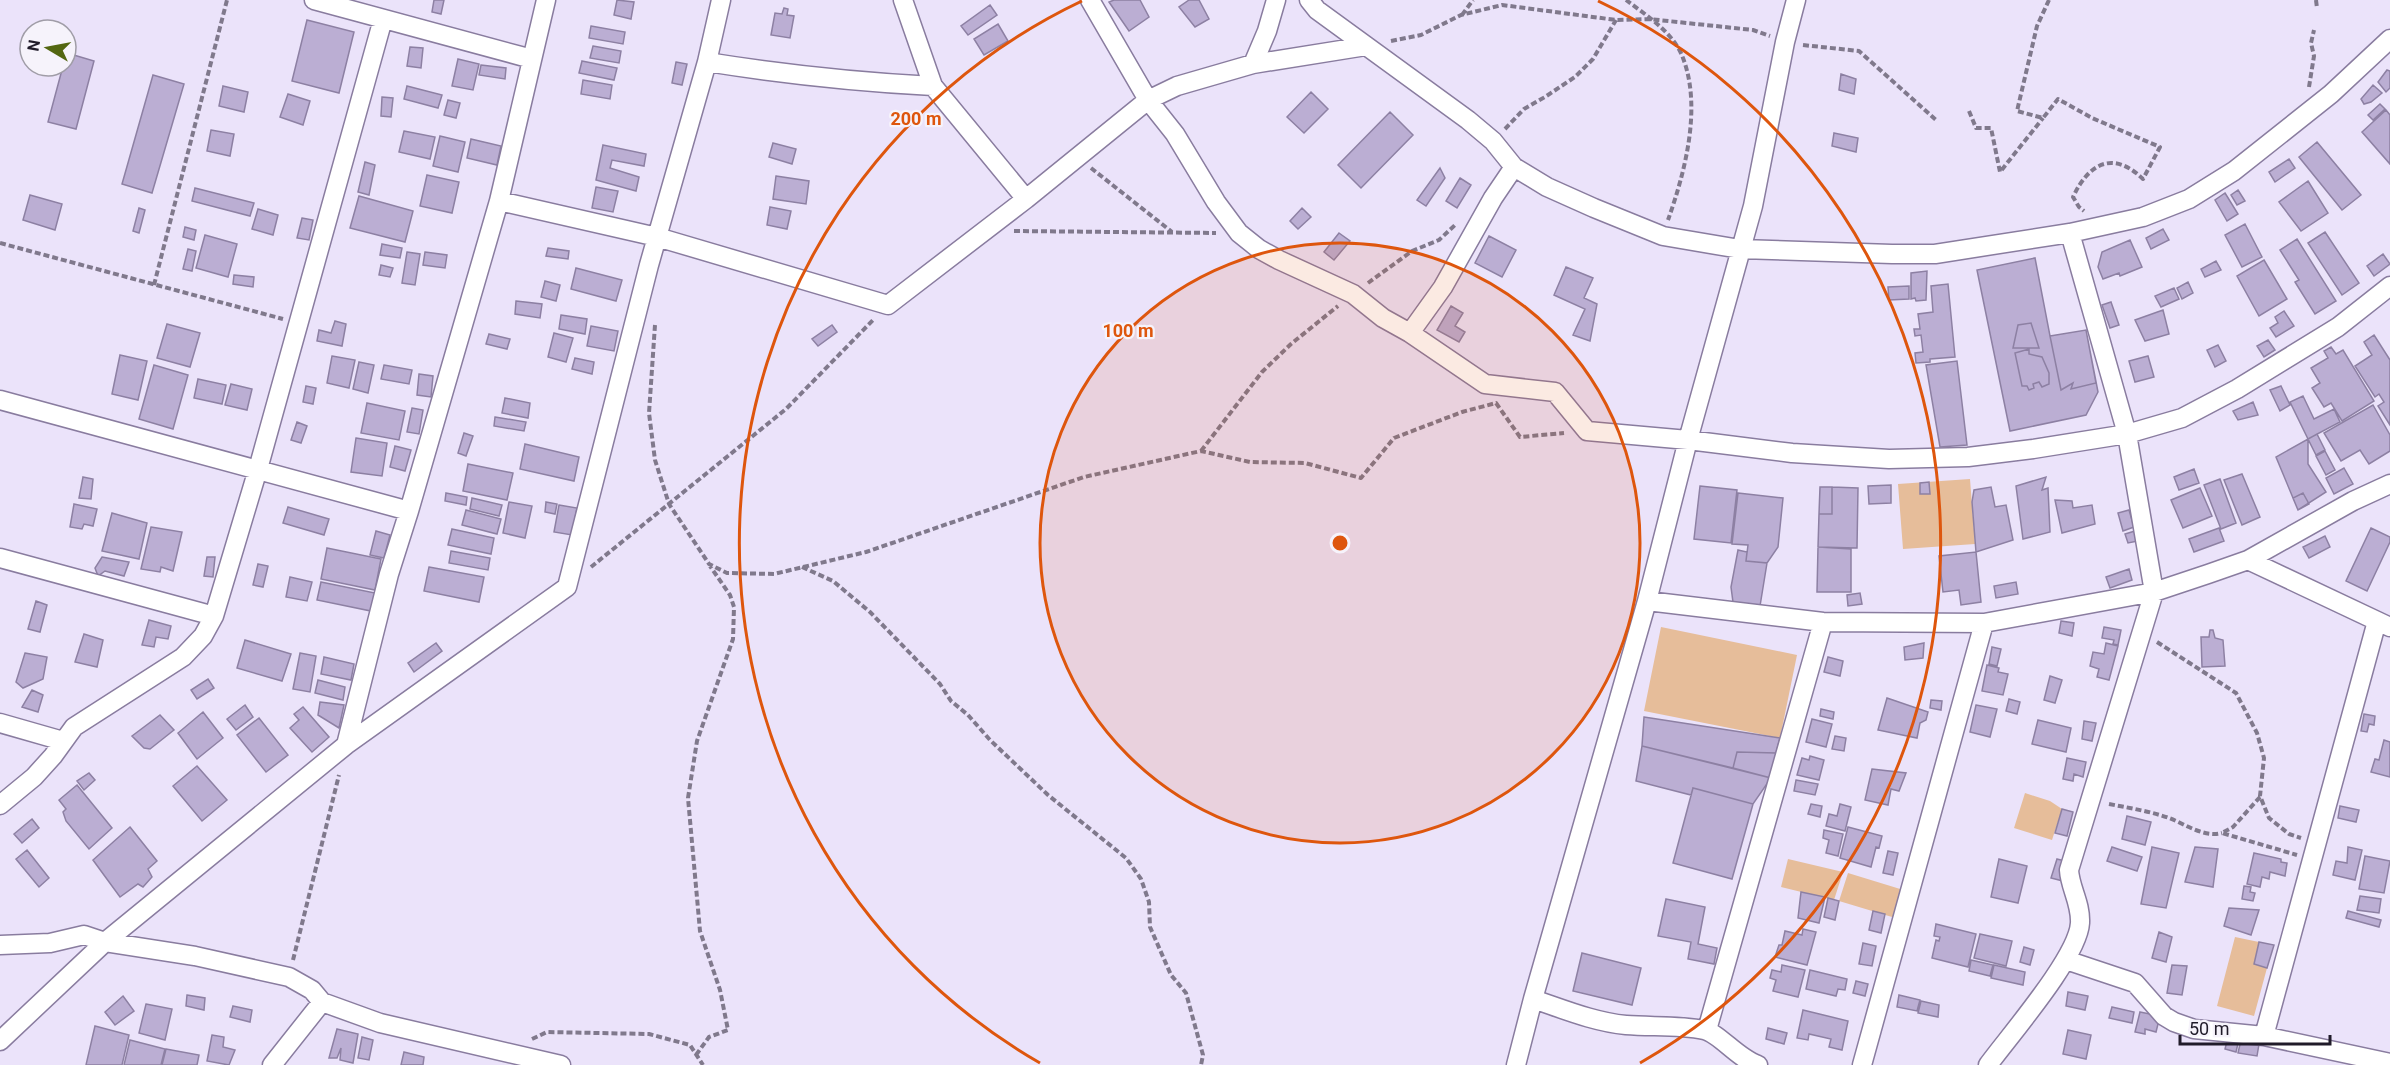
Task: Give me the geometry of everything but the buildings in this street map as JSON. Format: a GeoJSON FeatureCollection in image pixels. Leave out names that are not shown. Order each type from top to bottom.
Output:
{"type":"FeatureCollection","features":[{"type":"Feature","properties":{"kind":"street"},"geometry":{"type":"LineString","coordinates":[[314,0],[532,59]]}},
{"type":"Feature","properties":{"kind":"street"},"geometry":{"type":"LineString","coordinates":[[346,746],[389,574],[410,512],[499,201],[546,0]]}},
{"type":"Feature","properties":{"kind":"street"},"geometry":{"type":"LineString","coordinates":[[0,1041],[105,942],[346,746],[567,587],[657,237],[707,62],[721,0]]}},
{"type":"Feature","properties":{"kind":"street"},"geometry":{"type":"LineString","coordinates":[[903,0],[933,86],[1026,199]]}},
{"type":"Feature","properties":{"kind":"street"},"geometry":{"type":"LineString","coordinates":[[1090,0],[1148,100],[1175,134],[1216,202],[1239,233],[1259,249],[1353,294],[1383,318],[1410,333],[1485,384],[1555,392],[1587,431],[1688,440],[1792,453],[1889,459],[1968,457],[2127,434],[2182,418],[2237,390],[2338,327],[2390,286]]}},
{"type":"Feature","properties":{"kind":"street"},"geometry":{"type":"LineString","coordinates":[[1253,64],[1267,31],[1276,0]]}},
{"type":"Feature","properties":{"kind":"street"},"geometry":{"type":"LineString","coordinates":[[1309,0],[1317,10],[1468,120],[1493,141],[1514,166],[1547,187],[1663,236],[1740,249],[1935,254],[2070,233],[2143,217],[2189,199],[2234,171],[2331,94],[2390,39]]}},
{"type":"Feature","properties":{"kind":"street"},"geometry":{"type":"LineString","coordinates":[[1516,1065],[1647,601],[1688,440],[1753,206],[1785,42],[1796,0]]}},
{"type":"Feature","properties":{"kind":"street"},"geometry":{"type":"LineString","coordinates":[[0,805],[34,777],[53,756],[74,726],[183,657],[203,636],[214,616],[258,469],[383,20]]}},
{"type":"Feature","properties":{"kind":"street"},"geometry":{"type":"LineString","coordinates":[[499,201],[657,237],[888,305],[1026,199],[1148,100],[1177,86],[1253,64],[1366,46]]}},
{"type":"Feature","properties":{"kind":"street"},"geometry":{"type":"LineString","coordinates":[[707,62],[775,73],[933,86]]}},
{"type":"Feature","properties":{"kind":"street"},"geometry":{"type":"LineString","coordinates":[[1410,333],[1443,287],[1492,198],[1514,166]]}},
{"type":"Feature","properties":{"kind":"street"},"geometry":{"type":"LineString","coordinates":[[1988,1065],[2066,960],[2080,927],[2080,908],[2069,870],[2154,592],[2127,434],[2070,233]]}},
{"type":"Feature","properties":{"kind":"street"},"geometry":{"type":"LineString","coordinates":[[0,400],[410,512]]}},
{"type":"Feature","properties":{"kind":"street"},"geometry":{"type":"LineString","coordinates":[[1647,601],[1823,622],[1984,623],[2154,592],[2248,560],[2353,501],[2390,484]]}},
{"type":"Feature","properties":{"kind":"street"},"geometry":{"type":"LineString","coordinates":[[0,558],[214,616]]}},
{"type":"Feature","properties":{"kind":"street"},"geometry":{"type":"LineString","coordinates":[[2248,560],[2383,624],[2315,849],[2264,1036]]}},
{"type":"Feature","properties":{"kind":"street"},"geometry":{"type":"LineString","coordinates":[[1707,1030],[1823,622]]}},
{"type":"Feature","properties":{"kind":"street"},"geometry":{"type":"LineString","coordinates":[[1862,1065],[1984,623]]}},
{"type":"Feature","properties":{"kind":"street"},"geometry":{"type":"LineString","coordinates":[[0,723],[63,741]]}},
{"type":"Feature","properties":{"kind":"street"},"geometry":{"type":"LineString","coordinates":[[0,945],[50,943],[84,935],[105,942],[195,956],[289,977],[312,990],[322,1002],[380,1023],[561,1065]]}},
{"type":"Feature","properties":{"kind":"street"},"geometry":{"type":"LineString","coordinates":[[2066,960],[2135,983],[2155,1007],[2174,1022],[2194,1029],[2264,1036],[2390,1063]]}},
{"type":"Feature","properties":{"kind":"street"},"geometry":{"type":"LineString","coordinates":[[1533,999],[1601,1021],[1626,1025],[1707,1030],[1738,1055],[1758,1065]]}},
{"type":"Feature","properties":{"kind":"street"},"geometry":{"type":"LineString","coordinates":[[272,1065],[322,1002]]}},
{"type":"Feature","properties":{"kind":"path"},"geometry":{"type":"LineString","coordinates":[[154,285],[227,0]]}},
{"type":"Feature","properties":{"kind":"path"},"geometry":{"type":"LineString","coordinates":[[1461,15],[1473,0]]}},
{"type":"Feature","properties":{"kind":"path"},"geometry":{"type":"LineString","coordinates":[[1626,0],[1664,31],[1683,57],[1690,95],[1689,143],[1685,165],[1663,236]]}},
{"type":"Feature","properties":{"kind":"path"},"geometry":{"type":"LineString","coordinates":[[2043,118],[2017,111],[2037,26],[2049,0]]}},
{"type":"Feature","properties":{"kind":"path"},"geometry":{"type":"LineString","coordinates":[[2316,0],[2317,8]]}},
{"type":"Feature","properties":{"kind":"path"},"geometry":{"type":"LineString","coordinates":[[1366,46],[1420,35],[1461,15],[1502,5],[1616,20],[1649,19],[1753,30],[1785,42],[1859,51],[1936,120]]}},
{"type":"Feature","properties":{"kind":"path"},"geometry":{"type":"LineString","coordinates":[[1493,141],[1524,109],[1575,76],[1593,58],[1616,20]]}},
{"type":"Feature","properties":{"kind":"path"},"geometry":{"type":"LineString","coordinates":[[2305,115],[2314,57],[2311,43],[2314,30]]}},
{"type":"Feature","properties":{"kind":"path"},"geometry":{"type":"LineString","coordinates":[[1969,111],[1976,128],[1991,128],[2000,172],[2058,99],[2092,118],[2160,147],[2143,179],[2136,172],[2120,164],[2103,164],[2088,172],[2073,197],[2079,207],[2086,212]]}},
{"type":"Feature","properties":{"kind":"path"},"geometry":{"type":"LineString","coordinates":[[1077,157],[1173,232]]}},
{"type":"Feature","properties":{"kind":"path"},"geometry":{"type":"LineString","coordinates":[[1201,451],[1262,372],[1291,344],[1353,294],[1412,251],[1439,240],[1456,224]]}},
{"type":"Feature","properties":{"kind":"path"},"geometry":{"type":"LineString","coordinates":[[983,231],[1239,233]]}},
{"type":"Feature","properties":{"kind":"path"},"geometry":{"type":"LineString","coordinates":[[0,243],[298,323]]}},
{"type":"Feature","properties":{"kind":"path"},"geometry":{"type":"LineString","coordinates":[[567,587],[786,409],[888,305]]}},
{"type":"Feature","properties":{"kind":"path"},"geometry":{"type":"LineString","coordinates":[[655,319],[650,413],[655,460],[669,504],[730,595],[734,607],[733,639],[697,741],[688,798],[700,931],[720,990],[728,1030],[709,1037],[696,1054]]}},
{"type":"Feature","properties":{"kind":"path"},"geometry":{"type":"LineString","coordinates":[[709,564],[728,573],[774,574],[866,552],[1084,477],[1201,451],[1250,462],[1305,463],[1361,478],[1394,438],[1462,412],[1496,403],[1520,437],[1587,431]]}},
{"type":"Feature","properties":{"kind":"path"},"geometry":{"type":"LineString","coordinates":[[802,567],[833,581],[856,601],[940,684],[951,701],[968,715],[990,740],[1048,795],[1126,858],[1141,879],[1149,902],[1150,927],[1171,975],[1186,993],[1203,1055],[1201,1065]]}},
{"type":"Feature","properties":{"kind":"path"},"geometry":{"type":"LineString","coordinates":[[2141,634],[2151,638],[2236,693],[2257,732],[2264,758],[2260,796],[2269,818],[2278,827],[2315,849]]}},
{"type":"Feature","properties":{"kind":"path"},"geometry":{"type":"LineString","coordinates":[[289,977],[346,746]]}},
{"type":"Feature","properties":{"kind":"path"},"geometry":{"type":"LineString","coordinates":[[2091,800],[2141,810],[2216,835],[2233,827],[2260,796]]}},
{"type":"Feature","properties":{"kind":"path"},"geometry":{"type":"LineString","coordinates":[[2222,833],[2302,856],[2315,849]]}},
{"type":"Feature","properties":{"kind":"path"},"geometry":{"type":"LineString","coordinates":[[507,1051],[548,1032],[649,1034],[690,1045],[703,1065]]}},
{"type":"Feature","properties":{"kind":"shaded area"},"geometry":{"type":"Polygon","coordinates":[[[1970,479],[1975,544],[1903,549],[1898,484],[1970,479]]]}},
{"type":"Feature","properties":{"kind":"shaded area"},"geometry":{"type":"Polygon","coordinates":[[[1661,627],[1797,655],[1780,738],[1644,711],[1661,627]]]}},
{"type":"Feature","properties":{"kind":"shaded area"},"geometry":{"type":"Polygon","coordinates":[[[2025,793],[2050,801],[2062,809],[2052,840],[2014,828],[2025,793]]]}},
{"type":"Feature","properties":{"kind":"shaded area"},"geometry":{"type":"Polygon","coordinates":[[[1788,859],[1843,872],[1834,900],[1781,887],[1788,859]]]}},
{"type":"Feature","properties":{"kind":"shaded area"},"geometry":{"type":"Polygon","coordinates":[[[1848,873],[1910,892],[1902,920],[1839,901],[1848,873]]]}},
{"type":"Feature","properties":{"kind":"shaded area"},"geometry":{"type":"Polygon","coordinates":[[[2235,937],[2259,942],[2254,964],[2267,968],[2254,1016],[2217,1006],[2235,937]]]}}]}
